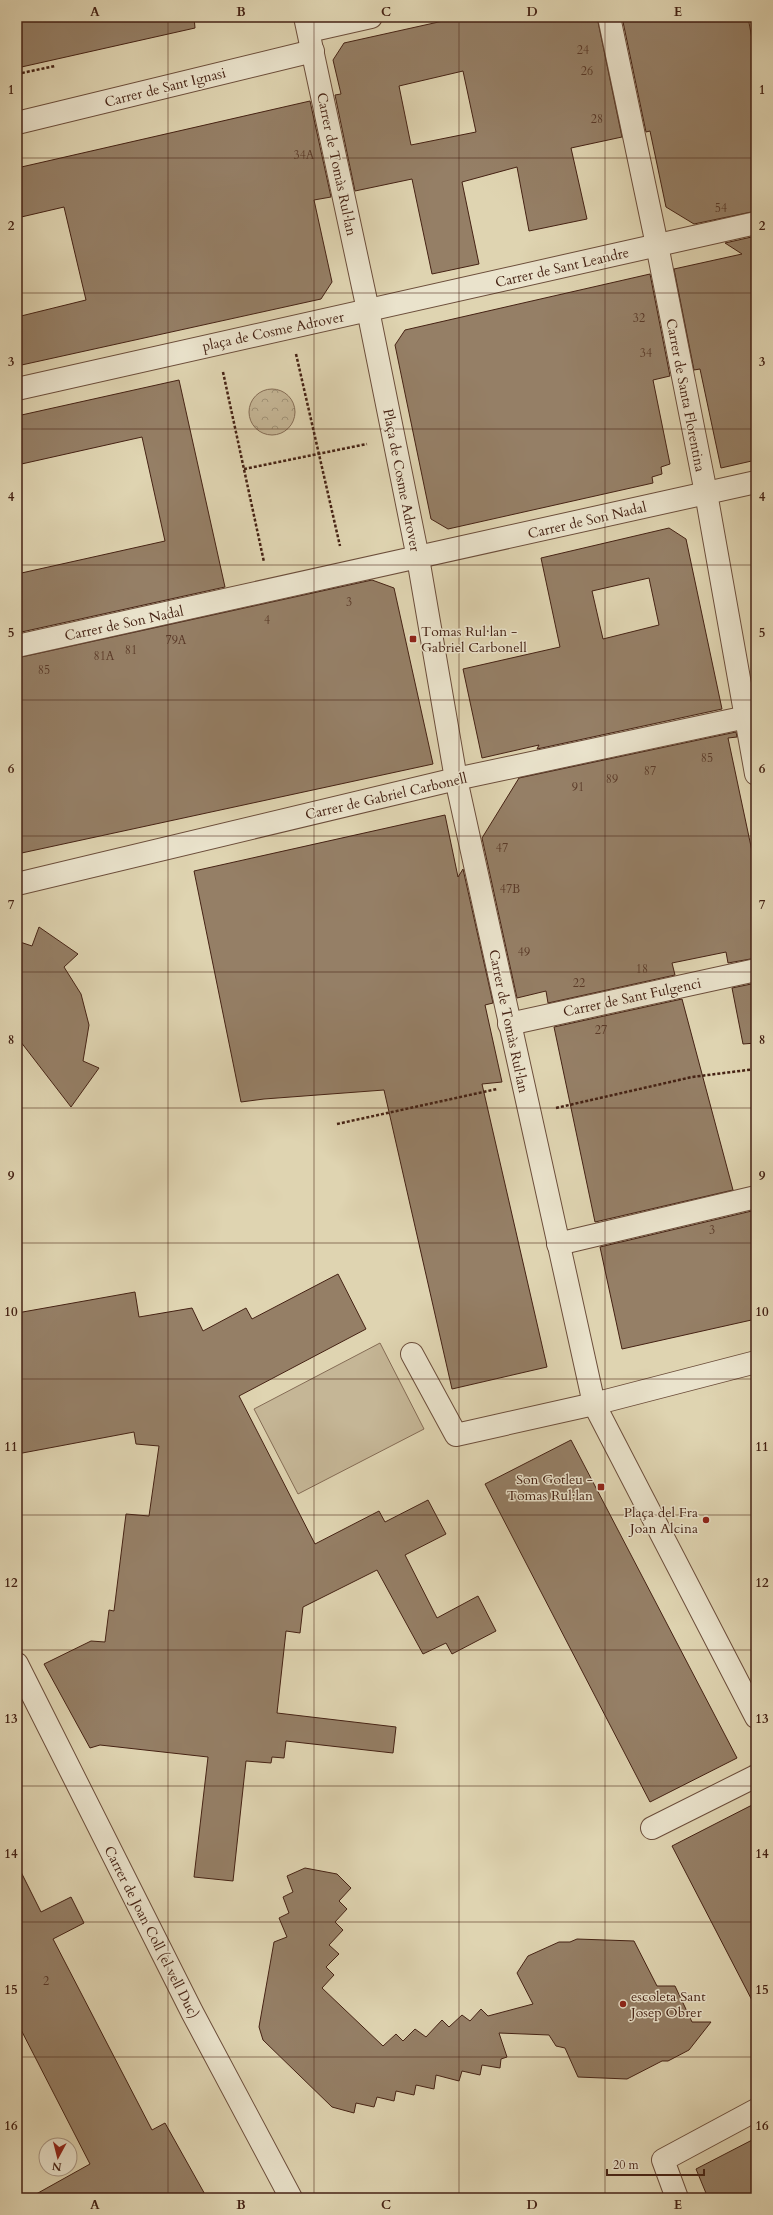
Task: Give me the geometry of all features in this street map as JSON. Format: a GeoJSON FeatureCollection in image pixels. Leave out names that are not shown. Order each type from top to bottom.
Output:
{"type":"FeatureCollection","features":[{"type":"Feature","properties":{"kind":"street","name":"Carrer de Sant Ignasi"},"geometry":{"type":"LineString","coordinates":[[17,123],[309,33],[371,17]]}},
{"type":"Feature","properties":{"kind":"street","name":"Carrer de Santa Florentina"},"geometry":{"type":"LineString","coordinates":[[609,17],[657,245],[750,716],[756,774]]}},
{"type":"Feature","properties":{"kind":"street","name":"Carrer de Tomàs Rul·lan"},"geometry":{"type":"LineString","coordinates":[[309,33],[368,310]]}},
{"type":"Feature","properties":{"kind":"street","name":"Carrer de Sant Leandre"},"geometry":{"type":"LineString","coordinates":[[368,310],[756,223]]}},
{"type":"Feature","properties":{"kind":"street","name":"plaça de Cosme Adrover"},"geometry":{"type":"LineString","coordinates":[[17,389],[368,310]]}},
{"type":"Feature","properties":{"kind":"street","name":"Plaça de Cosme Adrover"},"geometry":{"type":"LineString","coordinates":[[231,599],[418,558],[368,310]]}},
{"type":"Feature","properties":{"kind":"street","name":"Carrer de Son Nadal"},"geometry":{"type":"LineString","coordinates":[[418,558],[756,482]]}},
{"type":"Feature","properties":{"kind":"street","name":"Carrer de Tomàs Rul·lan"},"geometry":{"type":"LineString","coordinates":[[418,558],[456,779],[594,1404],[756,1717]]}},
{"type":"Feature","properties":{"kind":"street","name":"Carrer de Son Nadal"},"geometry":{"type":"LineString","coordinates":[[17,646],[231,599]]}},
{"type":"Feature","properties":{"kind":"street","name":"Carrer de Gabriel Carbonell"},"geometry":{"type":"LineString","coordinates":[[17,884],[456,779],[750,716]]}},
{"type":"Feature","properties":{"kind":"street","name":"Carrer de Sant Fulgenci"},"geometry":{"type":"LineString","coordinates":[[509,1024],[756,970]]}},
{"type":"Feature","properties":{"kind":"street"},"geometry":{"type":"LineString","coordinates":[[558,1244],[756,1197]]}},
{"type":"Feature","properties":{"kind":"street"},"geometry":{"type":"LineString","coordinates":[[412,1354],[456,1435],[594,1404],[756,1362]]}},
{"type":"Feature","properties":{"kind":"street","name":"Carrer de Joan Coll (el vell Duc)"},"geometry":{"type":"LineString","coordinates":[[17,1664],[192,2012],[291,2198]]}},
{"type":"Feature","properties":{"kind":"street"},"geometry":{"type":"LineString","coordinates":[[652,1828],[756,1776]]}},
{"type":"Feature","properties":{"kind":"street"},"geometry":{"type":"LineString","coordinates":[[677,2198],[663,2160],[756,2110]]}},
{"type":"Feature","properties":{"kind":"path"},"geometry":{"type":"LineString","coordinates":[[17,74],[55,66]]}},
{"type":"Feature","properties":{"kind":"path"},"geometry":{"type":"LineString","coordinates":[[290,328],[346,574]]}},
{"type":"Feature","properties":{"kind":"path"},"geometry":{"type":"LineString","coordinates":[[217,344],[270,591]]}},
{"type":"Feature","properties":{"kind":"path"},"geometry":{"type":"LineString","coordinates":[[244,468],[394,438]]}},
{"type":"Feature","properties":{"kind":"path"},"geometry":{"type":"LineString","coordinates":[[529,1114],[692,1078],[756,1069]]}},
{"type":"Feature","properties":{"kind":"path"},"geometry":{"type":"LineString","coordinates":[[337,1124],[523,1084]]}},
{"type":"Feature","properties":{"kind":"green space"},"geometry":{"type":"Polygon","coordinates":[[[267,389],[277,389],[285,393],[291,399],[295,407],[295,417],[291,425],[285,431],[277,435],[267,435],[259,431],[253,425],[249,417],[249,407],[253,399],[259,393],[267,389]]]}},
{"type":"Feature","properties":{"kind":"green space"},"geometry":{"type":"Polygon","coordinates":[[[380,1343],[424,1429],[298,1494],[254,1409],[380,1343]]]}},
{"type":"Feature","properties":{"kind":"building"},"geometry":{"type":"Polygon","coordinates":[[[17,17],[194,17],[195,28],[17,68],[17,17]]]}},
{"type":"Feature","properties":{"kind":"building"},"geometry":{"type":"Polygon","coordinates":[[[461,17],[597,17],[622,137],[571,148],[587,219],[529,231],[517,167],[462,182],[479,264],[432,274],[412,179],[355,191],[335,95],[341,94],[333,60],[344,43],[461,17]],[[463,71],[399,86],[411,145],[476,132],[463,71]]]}},
{"type":"Feature","properties":{"kind":"building"},"geometry":{"type":"Polygon","coordinates":[[[622,17],[748,17],[756,61],[756,211],[694,224],[666,207],[650,131],[646,132],[622,17]]]}},
{"type":"Feature","properties":{"kind":"building"},"geometry":{"type":"Polygon","coordinates":[[[310,101],[331,197],[314,200],[332,282],[321,299],[17,366],[17,317],[86,300],[64,207],[17,218],[17,168],[310,101]]]}},
{"type":"Feature","properties":{"kind":"building"},"geometry":{"type":"Polygon","coordinates":[[[756,236],[756,460],[721,468],[700,369],[694,370],[674,269],[742,254],[725,243],[756,236]]]}},
{"type":"Feature","properties":{"kind":"building"},"geometry":{"type":"Polygon","coordinates":[[[650,274],[670,376],[653,380],[670,464],[661,467],[662,474],[652,477],[653,483],[448,529],[431,519],[395,345],[405,330],[650,274]]]}},
{"type":"Feature","properties":{"kind":"building"},"geometry":{"type":"Polygon","coordinates":[[[179,380],[225,587],[17,633],[17,574],[165,541],[142,437],[17,465],[17,416],[179,380]]]}},
{"type":"Feature","properties":{"kind":"building"},"geometry":{"type":"Polygon","coordinates":[[[669,528],[686,539],[722,709],[537,749],[539,745],[482,758],[463,669],[560,647],[541,558],[669,528]],[[649,578],[592,591],[603,639],[659,625],[649,578]]]}},
{"type":"Feature","properties":{"kind":"building"},"geometry":{"type":"Polygon","coordinates":[[[372,580],[394,588],[433,764],[17,854],[17,658],[372,580]]]}},
{"type":"Feature","properties":{"kind":"building"},"geometry":{"type":"Polygon","coordinates":[[[736,732],[737,737],[728,738],[756,870],[756,958],[728,963],[726,952],[672,963],[675,975],[548,1003],[546,991],[517,998],[482,838],[519,778],[736,732]]]}},
{"type":"Feature","properties":{"kind":"building"},"geometry":{"type":"Polygon","coordinates":[[[445,815],[458,877],[463,869],[493,1003],[485,1005],[502,1082],[482,1084],[547,1367],[452,1389],[384,1090],[241,1102],[194,871],[445,815]]]}},
{"type":"Feature","properties":{"kind":"building"},"geometry":{"type":"Polygon","coordinates":[[[39,927],[78,954],[64,967],[81,994],[89,1025],[83,1061],[99,1068],[71,1107],[17,1037],[17,941],[32,946],[39,927]]]}},
{"type":"Feature","properties":{"kind":"building"},"geometry":{"type":"Polygon","coordinates":[[[756,983],[756,1043],[743,1044],[732,988],[756,983]]]}},
{"type":"Feature","properties":{"kind":"building"},"geometry":{"type":"Polygon","coordinates":[[[682,999],[733,1190],[595,1222],[554,1027],[682,999]]]}},
{"type":"Feature","properties":{"kind":"building"},"geometry":{"type":"Polygon","coordinates":[[[756,1210],[756,1319],[622,1349],[600,1247],[756,1210]]]}},
{"type":"Feature","properties":{"kind":"building"},"geometry":{"type":"Polygon","coordinates":[[[338,1274],[366,1329],[239,1396],[315,1544],[379,1511],[385,1522],[428,1500],[446,1534],[405,1555],[437,1618],[478,1596],[496,1631],[452,1654],[446,1643],[423,1654],[377,1570],[303,1607],[300,1633],[286,1631],[277,1713],[396,1727],[393,1753],[286,1741],[284,1758],[272,1757],[271,1763],[246,1761],[233,1881],[194,1877],[208,1757],[100,1745],[90,1748],[44,1664],[91,1641],[105,1642],[109,1610],[114,1611],[126,1514],[149,1516],[159,1446],[136,1444],[134,1432],[17,1454],[17,1313],[135,1292],[139,1317],[192,1308],[203,1331],[246,1308],[252,1319],[338,1274]]]}},
{"type":"Feature","properties":{"kind":"building"},"geometry":{"type":"Polygon","coordinates":[[[571,1440],[737,1758],[650,1802],[485,1484],[571,1440]]]}},
{"type":"Feature","properties":{"kind":"building"},"geometry":{"type":"Polygon","coordinates":[[[756,1803],[756,2008],[672,1846],[756,1803]]]}},
{"type":"Feature","properties":{"kind":"building"},"geometry":{"type":"Polygon","coordinates":[[[17,1864],[41,1912],[71,1897],[84,1923],[53,1939],[152,2130],[165,2123],[207,2198],[29,2198],[67,2177],[78,2177],[78,2171],[90,2164],[78,2141],[78,2137],[76,2137],[17,2022],[17,1864]]]}},
{"type":"Feature","properties":{"kind":"building"},"geometry":{"type":"Polygon","coordinates":[[[305,1868],[337,1874],[351,1888],[339,1901],[347,1909],[335,1922],[343,1930],[329,1945],[339,1954],[326,1967],[334,1975],[322,1988],[383,2046],[396,2034],[403,2041],[415,2029],[426,2037],[442,2020],[449,2027],[462,2015],[470,2021],[481,2009],[488,2016],[533,2004],[517,1973],[528,1956],[559,1942],[570,1942],[577,1939],[634,1941],[657,1986],[675,1986],[692,2022],[711,2022],[689,2050],[668,2061],[662,2061],[627,2079],[578,2077],[565,2048],[556,2046],[549,2035],[499,2033],[507,2057],[501,2059],[500,2068],[482,2065],[480,2075],[462,2071],[459,2081],[436,2075],[434,2089],[416,2085],[414,2095],[396,2091],[394,2101],[377,2097],[374,2107],[356,2103],[354,2113],[332,2107],[263,2040],[259,2027],[274,1942],[287,1937],[279,1918],[289,1913],[283,1897],[293,1892],[287,1876],[305,1868]]]}},
{"type":"Feature","properties":{"kind":"building"},"geometry":{"type":"Polygon","coordinates":[[[756,2138],[756,2198],[708,2198],[696,2169],[756,2138]]]}},
{"type":"Feature","properties":{"kind":"place","name":"Tomas Rul·lan - Gabriel Carbonell"},"geometry":{"type":"Point","coordinates":[413,639]}},
{"type":"Feature","properties":{"kind":"place","name":"Son Gotleu - Tomas Rul·lan"},"geometry":{"type":"Point","coordinates":[601,1487]}},
{"type":"Feature","properties":{"kind":"place","name":"Plaça del Fra Joan Alcina"},"geometry":{"type":"Point","coordinates":[706,1520]}},
{"type":"Feature","properties":{"kind":"place","name":"escoleta Sant Josep Obrer"},"geometry":{"type":"Point","coordinates":[623,2004]}}]}
